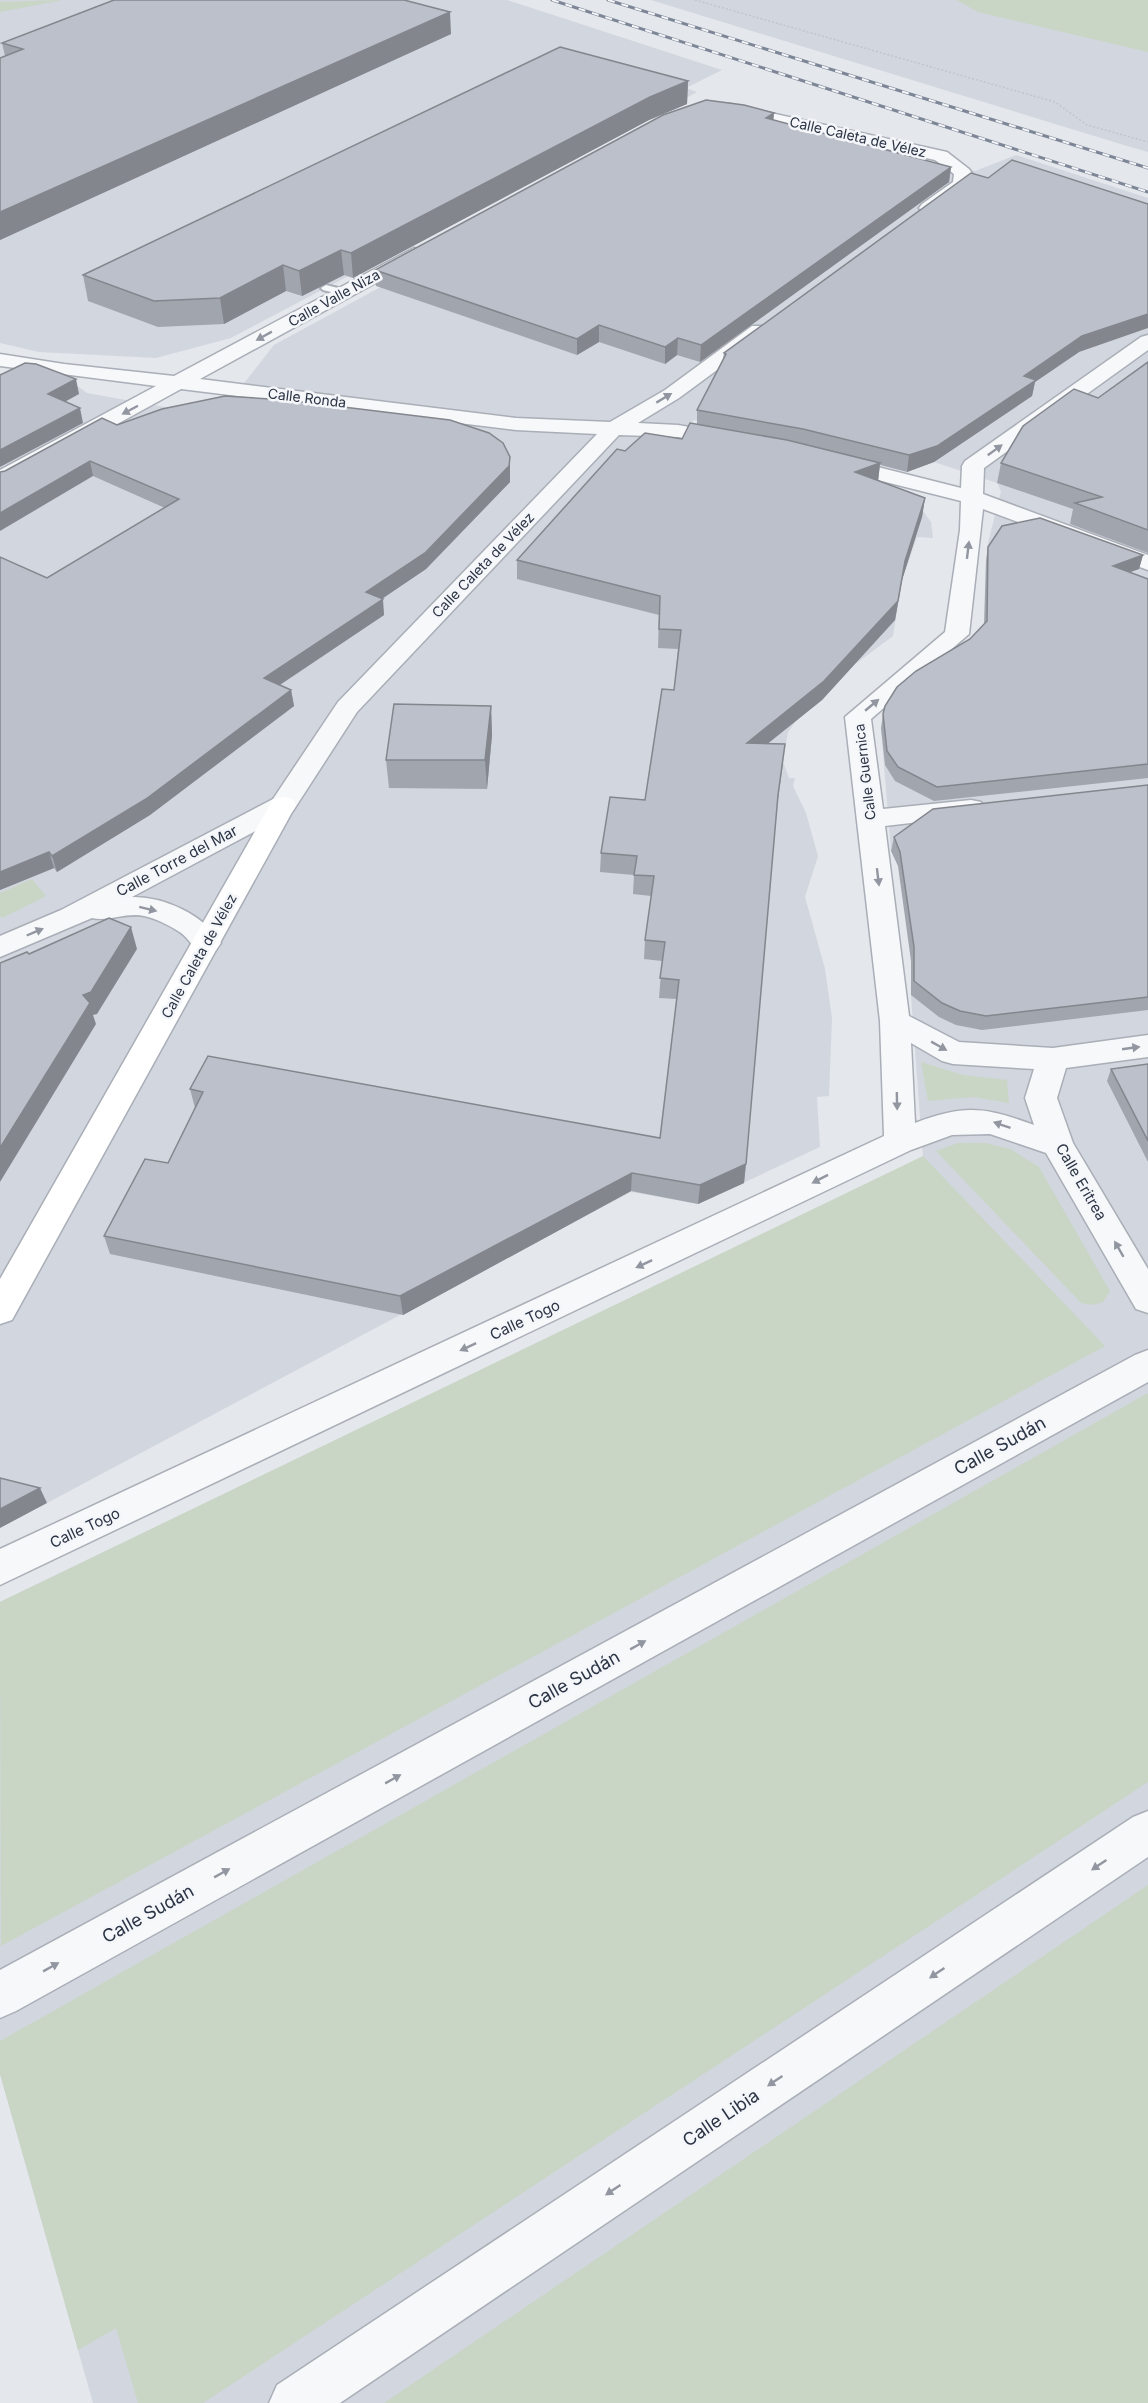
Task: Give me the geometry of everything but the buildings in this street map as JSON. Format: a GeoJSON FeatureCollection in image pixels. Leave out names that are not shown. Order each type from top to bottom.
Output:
{"type":"FeatureCollection","features":[{"type":"Feature","properties":{"kind":"street","name":"Calle Caleta de Vélez"},"geometry":{"type":"LineString","coordinates":[[735,91],[712,105],[941,156],[963,173],[961,184],[916,216]]}},
{"type":"Feature","properties":{"kind":"street","name":"Calle Valle Niza"},"geometry":{"type":"LineString","coordinates":[[0,479],[181,382],[334,290],[434,244]]}},
{"type":"Feature","properties":{"kind":"street","name":"Calle Caleta de Vélez"},"geometry":{"type":"LineString","coordinates":[[0,1310],[283,805],[346,707],[614,428],[672,394],[775,319]]}},
{"type":"Feature","properties":{"kind":"street"},"geometry":{"type":"LineString","coordinates":[[971,497],[973,466],[1148,341]]}},
{"type":"Feature","properties":{"kind":"street","name":"Calle Ronda"},"geometry":{"type":"LineString","coordinates":[[0,360],[64,370],[181,382],[516,424],[678,431],[743,442]]}},
{"type":"Feature","properties":{"kind":"street"},"geometry":{"type":"LineString","coordinates":[[810,456],[971,497],[1148,563]]}},
{"type":"Feature","properties":{"kind":"street","name":"Calle Guernica"},"geometry":{"type":"LineString","coordinates":[[900,1142],[895,1021],[858,717],[957,634],[971,530],[971,497]]}},
{"type":"Feature","properties":{"kind":"street","name":"Calle Torre del Mar"},"geometry":{"type":"LineString","coordinates":[[0,947],[71,917],[283,805]]}},
{"type":"Feature","properties":{"kind":"street"},"geometry":{"type":"LineString","coordinates":[[871,819],[1000,805]]}},
{"type":"Feature","properties":{"kind":"street","name":"Calle Torre del Mar"},"geometry":{"type":"LineString","coordinates":[[71,917],[116,906],[147,906],[190,925],[206,943]]}},
{"type":"Feature","properties":{"kind":"street"},"geometry":{"type":"LineString","coordinates":[[895,1021],[953,1053],[1053,1059],[1148,1046]]}},
{"type":"Feature","properties":{"kind":"street","name":"Calle Eritrea"},"geometry":{"type":"LineString","coordinates":[[1053,1059],[1041,1098],[1058,1144],[1148,1299]]}},
{"type":"Feature","properties":{"kind":"street","name":"Calle Togo"},"geometry":{"type":"LineString","coordinates":[[0,1568],[900,1142],[949,1123],[992,1122],[1058,1144]]}},
{"type":"Feature","properties":{"kind":"street","name":"Calle Sudán"},"geometry":{"type":"LineString","coordinates":[[0,1995],[1148,1365]]}},
{"type":"Feature","properties":{"kind":"street","name":"Calle Libia"},"geometry":{"type":"LineString","coordinates":[[295,2403],[1148,1832]]}},
{"type":"Feature","properties":{"kind":"path"},"geometry":{"type":"LineString","coordinates":[[695,0],[1055,102],[1087,125],[1148,142]]}},
{"type":"Feature","properties":{"kind":"shaded area"},"geometry":{"type":"Polygon","coordinates":[[[0,0],[507,0],[722,70],[686,88],[697,92],[231,338],[156,358],[39,352],[0,343],[0,0]]]}},
{"type":"Feature","properties":{"kind":"shaded area"},"geometry":{"type":"Polygon","coordinates":[[[651,0],[1148,0],[1148,152],[1127,146],[651,0]]]}},
{"type":"Feature","properties":{"kind":"shaded area"},"geometry":{"type":"Polygon","coordinates":[[[1016,155],[1148,198],[1148,2403],[93,2403],[0,2074],[0,1602],[923,1157],[911,996],[912,960],[899,868],[891,851],[881,728],[985,625],[987,547],[1001,491],[997,483],[934,462],[918,464],[694,420],[657,452],[914,505],[923,511],[931,522],[933,538],[917,537],[902,580],[893,636],[854,665],[822,700],[796,721],[788,732],[783,762],[789,778],[795,778],[793,786],[806,813],[818,856],[805,897],[825,969],[832,1018],[829,1096],[817,1097],[820,1147],[698,1204],[631,1192],[0,1528],[0,373],[65,382],[76,385],[87,393],[187,411],[227,405],[274,345],[537,202],[923,160],[975,171],[1016,155]]]}},
{"type":"Feature","properties":{"kind":"green space"},"geometry":{"type":"Polygon","coordinates":[[[63,0],[0,12],[0,2],[63,0]]]}},
{"type":"Feature","properties":{"kind":"green space"},"geometry":{"type":"Polygon","coordinates":[[[956,0],[1148,0],[1148,52],[978,12],[956,0]]]}},
{"type":"Feature","properties":{"kind":"green space"},"geometry":{"type":"Polygon","coordinates":[[[32,879],[46,896],[2,918],[0,893],[32,879]]]}},
{"type":"Feature","properties":{"kind":"green space"},"geometry":{"type":"Polygon","coordinates":[[[921,1062],[963,1075],[1007,1080],[1009,1103],[973,1097],[928,1101],[921,1062]]]}},
{"type":"Feature","properties":{"kind":"green space"},"geometry":{"type":"Polygon","coordinates":[[[958,1143],[986,1143],[1010,1149],[1039,1167],[1110,1291],[1103,1302],[1092,1305],[1081,1303],[936,1151],[958,1143]]]}},
{"type":"Feature","properties":{"kind":"green space"},"geometry":{"type":"Polygon","coordinates":[[[923,1156],[1105,1346],[1,1946],[0,1602],[923,1156]]]}},
{"type":"Feature","properties":{"kind":"green space"},"geometry":{"type":"Polygon","coordinates":[[[1148,1393],[1148,1782],[203,2403],[138,2403],[116,2328],[78,2350],[0,2074],[0,2041],[1148,1393]]]}},
{"type":"Feature","properties":{"kind":"green space"},"geometry":{"type":"Polygon","coordinates":[[[1148,1885],[1148,2403],[384,2403],[1148,1885]]]}},
{"type":"Feature","properties":{"kind":"railway"},"geometry":{"type":"LineString","coordinates":[[552,0],[1148,192]]}},
{"type":"Feature","properties":{"kind":"railway"},"geometry":{"type":"LineString","coordinates":[[608,0],[1148,168]]}}]}
